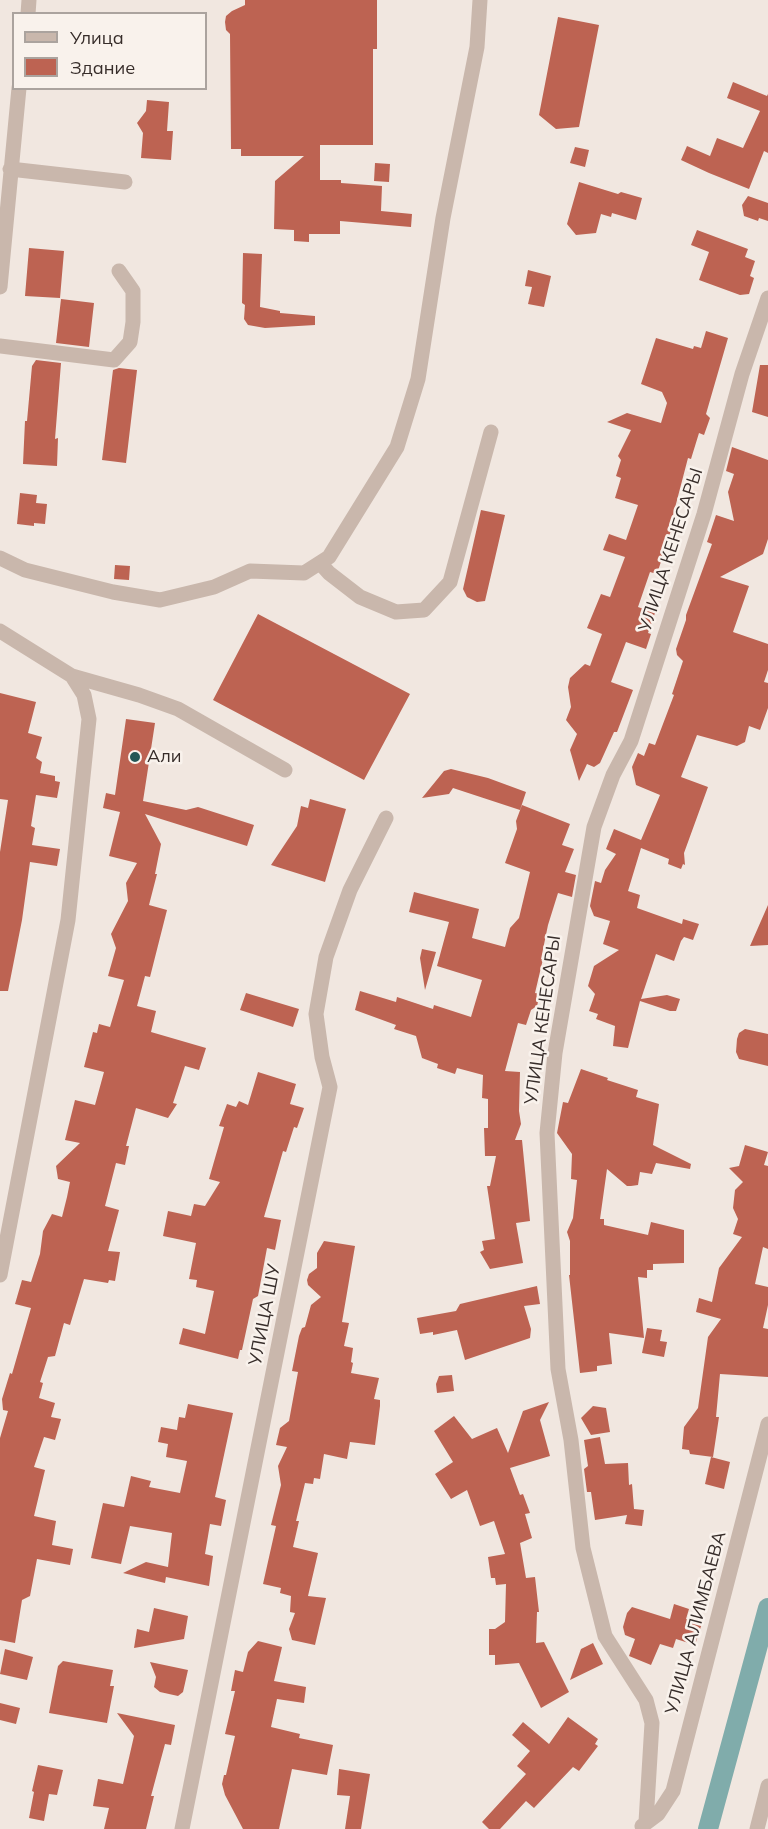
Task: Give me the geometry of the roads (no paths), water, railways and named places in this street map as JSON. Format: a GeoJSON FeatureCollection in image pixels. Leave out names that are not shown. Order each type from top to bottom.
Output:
{"type":"FeatureCollection","features":[{"type":"Feature","properties":{"kind":"street"},"geometry":{"type":"LineString","coordinates":[[0,558],[25,570],[113,592],[160,600],[214,587],[250,571],[304,573],[329,557],[397,447],[418,379],[443,218],[477,47],[480,0]]}},
{"type":"Feature","properties":{"kind":"street"},"geometry":{"type":"LineString","coordinates":[[0,287],[19,90]]}},
{"type":"Feature","properties":{"kind":"street"},"geometry":{"type":"LineString","coordinates":[[10,169],[125,183]]}},
{"type":"Feature","properties":{"kind":"street"},"geometry":{"type":"LineString","coordinates":[[0,346],[114,360],[130,342],[133,322],[133,291],[119,271]]}},
{"type":"Feature","properties":{"kind":"street","name":"УЛИЦА КЕНЕСАРЫ"},"geometry":{"type":"LineString","coordinates":[[642,1826],[651,1723],[646,1700],[605,1636],[583,1548],[571,1440],[558,1369],[547,1133],[555,1053],[594,827],[613,775],[631,741],[704,514],[742,374],[768,298]]}},
{"type":"Feature","properties":{"kind":"street"},"geometry":{"type":"LineString","coordinates":[[320,563],[328,573],[360,597],[396,612],[424,610],[450,582],[491,432]]}},
{"type":"Feature","properties":{"kind":"street"},"geometry":{"type":"LineString","coordinates":[[0,631],[72,676],[178,709],[285,770]]}},
{"type":"Feature","properties":{"kind":"street"},"geometry":{"type":"LineString","coordinates":[[0,1275],[68,920],[88,719],[84,695],[72,676]]}},
{"type":"Feature","properties":{"kind":"street","name":"УЛИЦА ШУ"},"geometry":{"type":"LineString","coordinates":[[182,1829],[330,1087],[322,1058],[316,1014],[326,957],[350,890],[386,818]]}},
{"type":"Feature","properties":{"kind":"street","name":"УЛИЦА АЛИМБАЕВА"},"geometry":{"type":"LineString","coordinates":[[642,1826],[658,1814],[673,1791],[768,1424]]}},
{"type":"Feature","properties":{"kind":"street"},"geometry":{"type":"LineString","coordinates":[[757,1829],[768,1786]]}},
{"type":"Feature","properties":{"kind":"waterway"},"geometry":{"type":"LineString","coordinates":[[708,1829],[768,1608]]}},
{"type":"Feature","properties":{"kind":"place","name":"Али"},"geometry":{"type":"Point","coordinates":[135,757]}}]}
